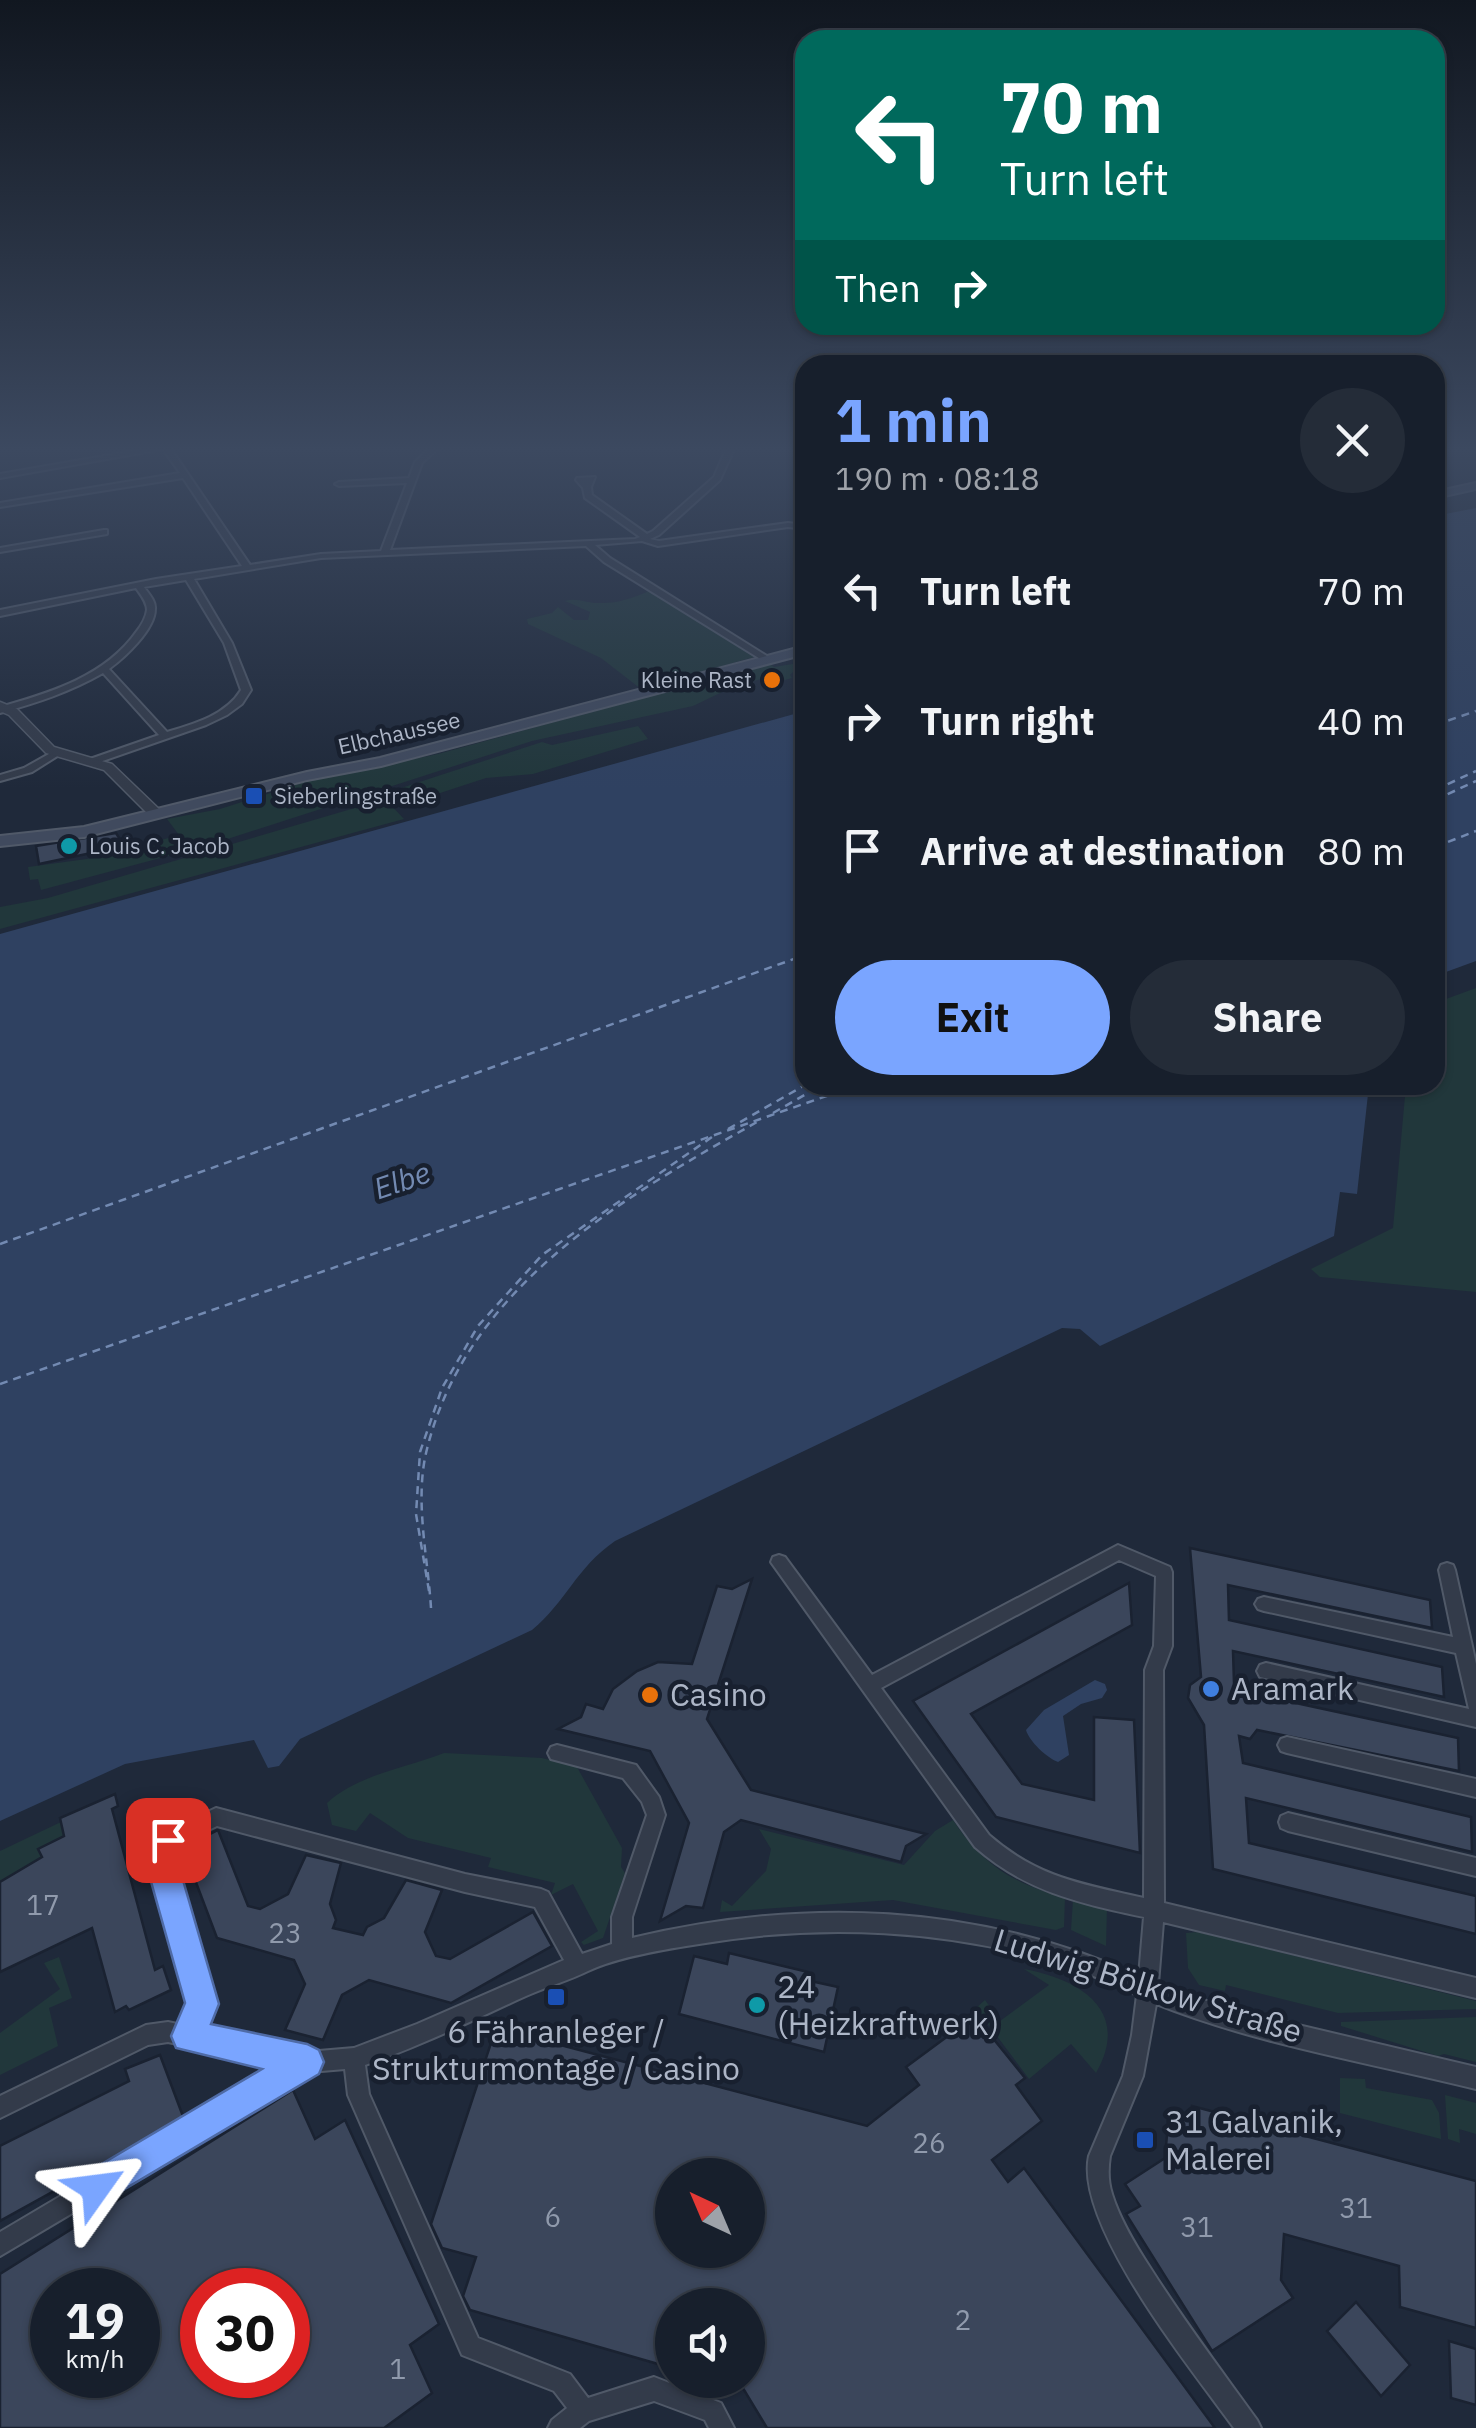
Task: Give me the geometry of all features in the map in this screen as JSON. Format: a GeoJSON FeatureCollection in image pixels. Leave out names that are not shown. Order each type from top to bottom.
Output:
{"type":"FeatureCollection","features":[{"type":"Feature","properties":{"kind":"main road","name":"Elbchaussee"},"geometry":{"type":"LineString","coordinates":[[0,841],[74,834],[424,752],[795,653]]}},
{"type":"Feature","properties":{"kind":"street"},"geometry":{"type":"LineString","coordinates":[[244,562],[247,567]]}},
{"type":"Feature","properties":{"kind":"street"},"geometry":{"type":"LineString","coordinates":[[0,613],[290,562]]}},
{"type":"Feature","properties":{"kind":"street"},"geometry":{"type":"LineString","coordinates":[[611,562],[767,660]]}},
{"type":"Feature","properties":{"kind":"street"},"geometry":{"type":"LineString","coordinates":[[94,761],[226,713],[246,694],[228,642],[189,577]]}},
{"type":"Feature","properties":{"kind":"street"},"geometry":{"type":"LineString","coordinates":[[2,708],[78,683],[104,669],[137,637],[150,614],[150,604],[139,586]]}},
{"type":"Feature","properties":{"kind":"street"},"geometry":{"type":"LineString","coordinates":[[104,669],[164,734]]}},
{"type":"Feature","properties":{"kind":"street"},"geometry":{"type":"LineString","coordinates":[[2,708],[56,753],[94,761],[112,770],[156,814]]}},
{"type":"Feature","properties":{"kind":"street"},"geometry":{"type":"LineString","coordinates":[[0,778],[28,770],[56,753]]}},
{"type":"Feature","properties":{"kind":"street"},"geometry":{"type":"LineString","coordinates":[[869,1686],[1118,1552],[1164,1572],[1163,1646],[1154,1670],[1154,1910],[1148,1991],[1126,2100],[1102,2148],[1097,2168],[1098,2190],[1138,2267],[1248,2428]]}},
{"type":"Feature","properties":{"kind":"street"},"geometry":{"type":"LineString","coordinates":[[779,1562],[982,1841],[1000,1860],[1046,1885],[1476,1988]]}},
{"type":"Feature","properties":{"kind":"street"},"geometry":{"type":"LineString","coordinates":[[1447,1570],[1476,1704]]}},
{"type":"Feature","properties":{"kind":"street"},"geometry":{"type":"LineString","coordinates":[[1264,1604],[1464,1647]]}},
{"type":"Feature","properties":{"kind":"street"},"geometry":{"type":"LineString","coordinates":[[1266,1671],[1476,1719]]}},
{"type":"Feature","properties":{"kind":"street"},"geometry":{"type":"LineString","coordinates":[[1287,1745],[1476,1788]]}},
{"type":"Feature","properties":{"kind":"street"},"geometry":{"type":"LineString","coordinates":[[558,1753],[629,1771],[650,1798],[656,1816],[622,1918],[622,1950]]}},
{"type":"Feature","properties":{"kind":"street"},"geometry":{"type":"LineString","coordinates":[[188,2036],[202,2004],[159,1853],[168,1840],[216,1817],[465,1883],[542,1899],[578,1967]]}},
{"type":"Feature","properties":{"kind":"street"},"geometry":{"type":"LineString","coordinates":[[1288,1822],[1476,1867]]}},
{"type":"Feature","properties":{"kind":"street","name":"Ludwig Bölkow Straße"},"geometry":{"type":"LineString","coordinates":[[124,2043],[168,2032],[307,2062],[354,2058],[622,1950],[722,1931],[806,1923],[906,1922],[1065,1955],[1191,2006],[1476,2078]]}},
{"type":"Feature","properties":{"kind":"street"},"geometry":{"type":"LineString","coordinates":[[0,2107],[124,2043]]}},
{"type":"Feature","properties":{"kind":"street"},"geometry":{"type":"LineString","coordinates":[[354,2058],[358,2095],[470,2347],[562,2382],[583,2410]]}},
{"type":"Feature","properties":{"kind":"street"},"geometry":{"type":"LineString","coordinates":[[0,2245],[307,2062]]}},
{"type":"Feature","properties":{"kind":"street"},"geometry":{"type":"LineString","coordinates":[[560,2428],[583,2410],[654,2389],[713,2412],[722,2428]]}},
{"type":"Feature","properties":{"kind":"green space"},"geometry":{"type":"Polygon","coordinates":[[[649,591],[754,657],[641,689],[601,658],[528,624],[527,619],[552,613],[558,607],[574,620],[588,620],[590,612],[565,601],[612,603],[649,591]]]}},
{"type":"Feature","properties":{"kind":"green space"},"geometry":{"type":"Polygon","coordinates":[[[769,663],[774,667],[795,664],[795,678],[794,671],[792,678],[785,680],[777,674],[751,682],[756,688],[748,690],[743,685],[748,680],[738,674],[741,683],[693,706],[532,741],[209,845],[41,890],[38,879],[30,880],[28,867],[101,857],[179,835],[167,819],[220,809],[311,780],[438,754],[769,663]]]}},
{"type":"Feature","properties":{"kind":"green space"},"geometry":{"type":"Polygon","coordinates":[[[638,726],[648,739],[533,774],[486,778],[428,797],[388,802],[404,819],[0,929],[0,907],[48,898],[382,800],[398,789],[542,742],[552,745],[638,726]]]}},
{"type":"Feature","properties":{"kind":"green space"},"geometry":{"type":"Polygon","coordinates":[[[1476,988],[1476,1292],[1320,1277],[1311,1269],[1393,1228],[1405,1095],[1445,1095],[1445,999],[1476,988]]]}},
{"type":"Feature","properties":{"kind":"green space"},"geometry":{"type":"Polygon","coordinates":[[[444,1753],[542,1758],[577,1767],[622,1848],[621,1867],[625,1873],[603,1938],[584,1945],[581,1942],[598,1931],[573,1884],[551,1895],[555,1883],[488,1867],[491,1858],[408,1838],[370,1813],[356,1831],[332,1825],[327,1803],[339,1793],[367,1779],[444,1753]]]}},
{"type":"Feature","properties":{"kind":"green space"},"geometry":{"type":"Polygon","coordinates":[[[953,1820],[976,1849],[1001,1870],[1030,1886],[1065,1897],[1064,1927],[1056,1930],[893,1900],[720,1912],[722,1900],[732,1906],[766,1871],[771,1849],[759,1829],[904,1865],[935,1831],[953,1820]]]}},
{"type":"Feature","properties":{"kind":"green space"},"geometry":{"type":"Polygon","coordinates":[[[61,1822],[65,1836],[38,1849],[42,1857],[0,1882],[0,1851],[61,1822]]]}},
{"type":"Feature","properties":{"kind":"green space"},"geometry":{"type":"Polygon","coordinates":[[[1073,1899],[1107,1908],[1106,1946],[1071,1930],[1073,1899]]]}},
{"type":"Feature","properties":{"kind":"green space"},"geometry":{"type":"Polygon","coordinates":[[[1198,1932],[1476,2001],[1476,2009],[1338,2013],[1226,1985],[1225,1991],[1199,1985],[1188,1968],[1186,1933],[1198,1932]]]}},
{"type":"Feature","properties":{"kind":"green space"},"geometry":{"type":"Polygon","coordinates":[[[59,1957],[72,1998],[49,2008],[58,2046],[0,2075],[0,2033],[60,1989],[44,1963],[59,1957]]]}},
{"type":"Feature","properties":{"kind":"green space"},"geometry":{"type":"Polygon","coordinates":[[[1024,1969],[1080,1990],[1104,2015],[1108,2032],[1096,2073],[1071,2044],[1029,2079],[976,2008],[985,2000],[1000,2021],[1049,1985],[1024,1969]]]}},
{"type":"Feature","properties":{"kind":"green space"},"geometry":{"type":"Polygon","coordinates":[[[1476,2017],[1476,2062],[1438,2056],[1341,2026],[1341,2022],[1476,2017]]]}},
{"type":"Feature","properties":{"kind":"green space"},"geometry":{"type":"Polygon","coordinates":[[[1340,2078],[1365,2079],[1366,2088],[1432,2100],[1439,2113],[1441,2139],[1340,2113],[1340,2078]]]}},
{"type":"Feature","properties":{"kind":"green space"},"geometry":{"type":"Polygon","coordinates":[[[1445,2095],[1476,2103],[1476,2134],[1459,2129],[1460,2143],[1448,2139],[1445,2095]]]}},
{"type":"Feature","properties":{"kind":"water"},"geometry":{"type":"Polygon","coordinates":[[[1445,562],[1476,562],[1476,961],[1445,972],[1445,562]]]}},
{"type":"Feature","properties":{"kind":"water","name":"Elbe"},"geometry":{"type":"Polygon","coordinates":[[[795,714],[795,1095],[1368,1095],[1357,1194],[1340,1192],[1334,1236],[1100,1346],[1080,1329],[1062,1328],[615,1541],[590,1562],[532,1630],[300,1739],[279,1766],[268,1768],[254,1740],[125,1764],[0,1821],[0,934],[795,714]]]}},
{"type":"Feature","properties":{"kind":"water"},"geometry":{"type":"Polygon","coordinates":[[[1095,1680],[1105,1684],[1107,1690],[1102,1698],[1081,1704],[1063,1716],[1069,1755],[1058,1762],[1035,1744],[1026,1730],[1044,1710],[1095,1680]]]}},
{"type":"Feature","properties":{"kind":"building","name":"Louis C. Jacob"},"geometry":{"type":"Polygon","coordinates":[[[116,833],[121,841],[96,848],[96,852],[39,864],[36,846],[116,833]]]}},
{"type":"Feature","properties":{"kind":"building"},"geometry":{"type":"Polygon","coordinates":[[[1190,1548],[1430,1600],[1432,1628],[1228,1585],[1229,1620],[1442,1667],[1444,1697],[1233,1651],[1234,1683],[1245,1692],[1458,1738],[1459,1771],[1257,1730],[1250,1739],[1239,1736],[1243,1763],[1471,1817],[1472,1852],[1246,1798],[1249,1843],[1476,1896],[1476,1934],[1213,1869],[1204,1725],[1188,1698],[1190,1685],[1201,1677],[1190,1548]]]}},
{"type":"Feature","properties":{"kind":"building"},"geometry":{"type":"Polygon","coordinates":[[[752,1579],[707,1719],[751,1790],[926,1834],[906,1846],[901,1862],[741,1820],[724,1832],[703,1908],[686,1906],[660,1921],[689,1823],[650,1751],[558,1729],[581,1717],[586,1704],[603,1709],[613,1689],[637,1671],[658,1662],[692,1664],[717,1586],[732,1589],[752,1579]]]}},
{"type":"Feature","properties":{"kind":"building"},"geometry":{"type":"Polygon","coordinates":[[[1129,1583],[1132,1625],[971,1714],[1022,1784],[1094,1800],[1094,1717],[1134,1720],[1140,1853],[996,1817],[913,1701],[1129,1583]]]}},
{"type":"Feature","properties":{"kind":"building"},"geometry":{"type":"Polygon","coordinates":[[[115,1794],[118,1806],[112,1809],[155,1970],[163,1966],[171,1990],[129,2010],[126,2006],[115,2012],[92,1928],[0,1972],[0,1882],[42,1857],[38,1849],[64,1836],[60,1818],[115,1794]]]}},
{"type":"Feature","properties":{"kind":"building"},"geometry":{"type":"Polygon","coordinates":[[[218,1830],[248,1906],[260,1909],[288,1894],[306,1855],[341,1863],[330,1904],[336,1920],[333,1928],[363,1935],[367,1927],[384,1918],[406,1880],[442,1890],[425,1932],[436,1956],[450,1959],[533,1912],[552,1946],[451,2003],[369,1980],[342,1995],[323,2040],[285,2030],[305,1984],[294,1960],[217,1938],[183,1848],[218,1830]]]}},
{"type":"Feature","properties":{"kind":"building","name":"24 (Heizkraftwerk)"},"geometry":{"type":"Polygon","coordinates":[[[729,1953],[808,1972],[806,1980],[838,1987],[824,2052],[679,2014],[694,1956],[727,1964],[729,1953]]]}},
{"type":"Feature","properties":{"kind":"building"},"geometry":{"type":"Polygon","coordinates":[[[975,2016],[1025,2078],[1016,2085],[1042,2121],[992,2160],[1008,2182],[1024,2168],[1215,2428],[767,2428],[749,2398],[765,2398],[765,2288],[655,2288],[655,2363],[470,2310],[463,2296],[476,2257],[442,2248],[431,2224],[496,2028],[867,2126],[919,2085],[906,2067],[975,2016]]]}},
{"type":"Feature","properties":{"kind":"building"},"geometry":{"type":"Polygon","coordinates":[[[160,2055],[184,2119],[0,2221],[0,2146],[129,2081],[125,2069],[160,2055]]]}},
{"type":"Feature","properties":{"kind":"building"},"geometry":{"type":"Polygon","coordinates":[[[293,2090],[315,2139],[345,2120],[439,2324],[410,2345],[432,2393],[384,2428],[0,2428],[0,2274],[293,2090]]]}},
{"type":"Feature","properties":{"kind":"building"},"geometry":{"type":"Polygon","coordinates":[[[1192,2106],[1476,2181],[1476,2328],[1400,2307],[1399,2266],[1284,2234],[1281,2280],[1293,2298],[1212,2351],[1126,2214],[1140,2206],[1125,2184],[1165,2158],[1169,2112],[1191,2120],[1192,2106]]]}},
{"type":"Feature","properties":{"kind":"building"},"geometry":{"type":"Polygon","coordinates":[[[1356,2302],[1410,2365],[1381,2396],[1327,2331],[1356,2302]]]}},
{"type":"Feature","properties":{"kind":"building"},"geometry":{"type":"Polygon","coordinates":[[[1449,2341],[1476,2349],[1476,2405],[1451,2398],[1449,2341]]]}},
{"type":"Feature","properties":{"kind":"ferry route"},"geometry":{"type":"LineString","coordinates":[[1445,722],[1476,711]]}},
{"type":"Feature","properties":{"kind":"ferry route"},"geometry":{"type":"LineString","coordinates":[[1445,785],[1476,771]]}},
{"type":"Feature","properties":{"kind":"ferry route"},"geometry":{"type":"LineString","coordinates":[[1445,795],[1476,781]]}},
{"type":"Feature","properties":{"kind":"ferry route"},"geometry":{"type":"LineString","coordinates":[[1445,843],[1476,831]]}},
{"type":"Feature","properties":{"kind":"ferry route"},"geometry":{"type":"LineString","coordinates":[[0,1244],[795,959]]}},
{"type":"Feature","properties":{"kind":"ferry route"},"geometry":{"type":"LineString","coordinates":[[728,1129],[795,1091]]}},
{"type":"Feature","properties":{"kind":"ferry route"},"geometry":{"type":"LineString","coordinates":[[773,1113],[804,1095]]}},
{"type":"Feature","properties":{"kind":"ferry route"},"geometry":{"type":"LineString","coordinates":[[0,1384],[829,1095]]}},
{"type":"Feature","properties":{"kind":"ferry route"},"geometry":{"type":"LineString","coordinates":[[431,1608],[422,1508],[423,1468],[447,1392],[476,1340],[513,1294],[556,1253],[654,1182],[757,1122]]}},
{"type":"Feature","properties":{"kind":"ferry route"},"geometry":{"type":"LineString","coordinates":[[429,1591],[416,1514],[420,1452],[442,1388],[478,1326],[542,1255],[712,1137]]}},
{"type":"Feature","properties":{"kind":"place","name":"Kleine Rast"},"geometry":{"type":"Point","coordinates":[772,680]}},
{"type":"Feature","properties":{"kind":"place","name":"Sieberlingstraße"},"geometry":{"type":"Point","coordinates":[254,796]}},
{"type":"Feature","properties":{"kind":"place","name":"Louis C. Jacob"},"geometry":{"type":"Point","coordinates":[69,846]}},
{"type":"Feature","properties":{"kind":"place","name":"Aramark"},"geometry":{"type":"Point","coordinates":[1211,1689]}},
{"type":"Feature","properties":{"kind":"place","name":"Casino"},"geometry":{"type":"Point","coordinates":[650,1695]}},
{"type":"Feature","properties":{"kind":"place","name":"6 Fähranleger / Strukturmontage / Casino"},"geometry":{"type":"Point","coordinates":[556,1997]}},
{"type":"Feature","properties":{"kind":"place","name":"24 (Heizkraftwerk)"},"geometry":{"type":"Point","coordinates":[757,2005]}},
{"type":"Feature","properties":{"kind":"place","name":"31 Galvanik, Malerei"},"geometry":{"type":"Point","coordinates":[1145,2140]}},
{"type":"Feature","properties":{"kind":"route"},"geometry":{"type":"LineString","coordinates":[[96,2188],[307,2062],[188,2036],[202,2004],[159,1853],[168,1840]]}}]}
